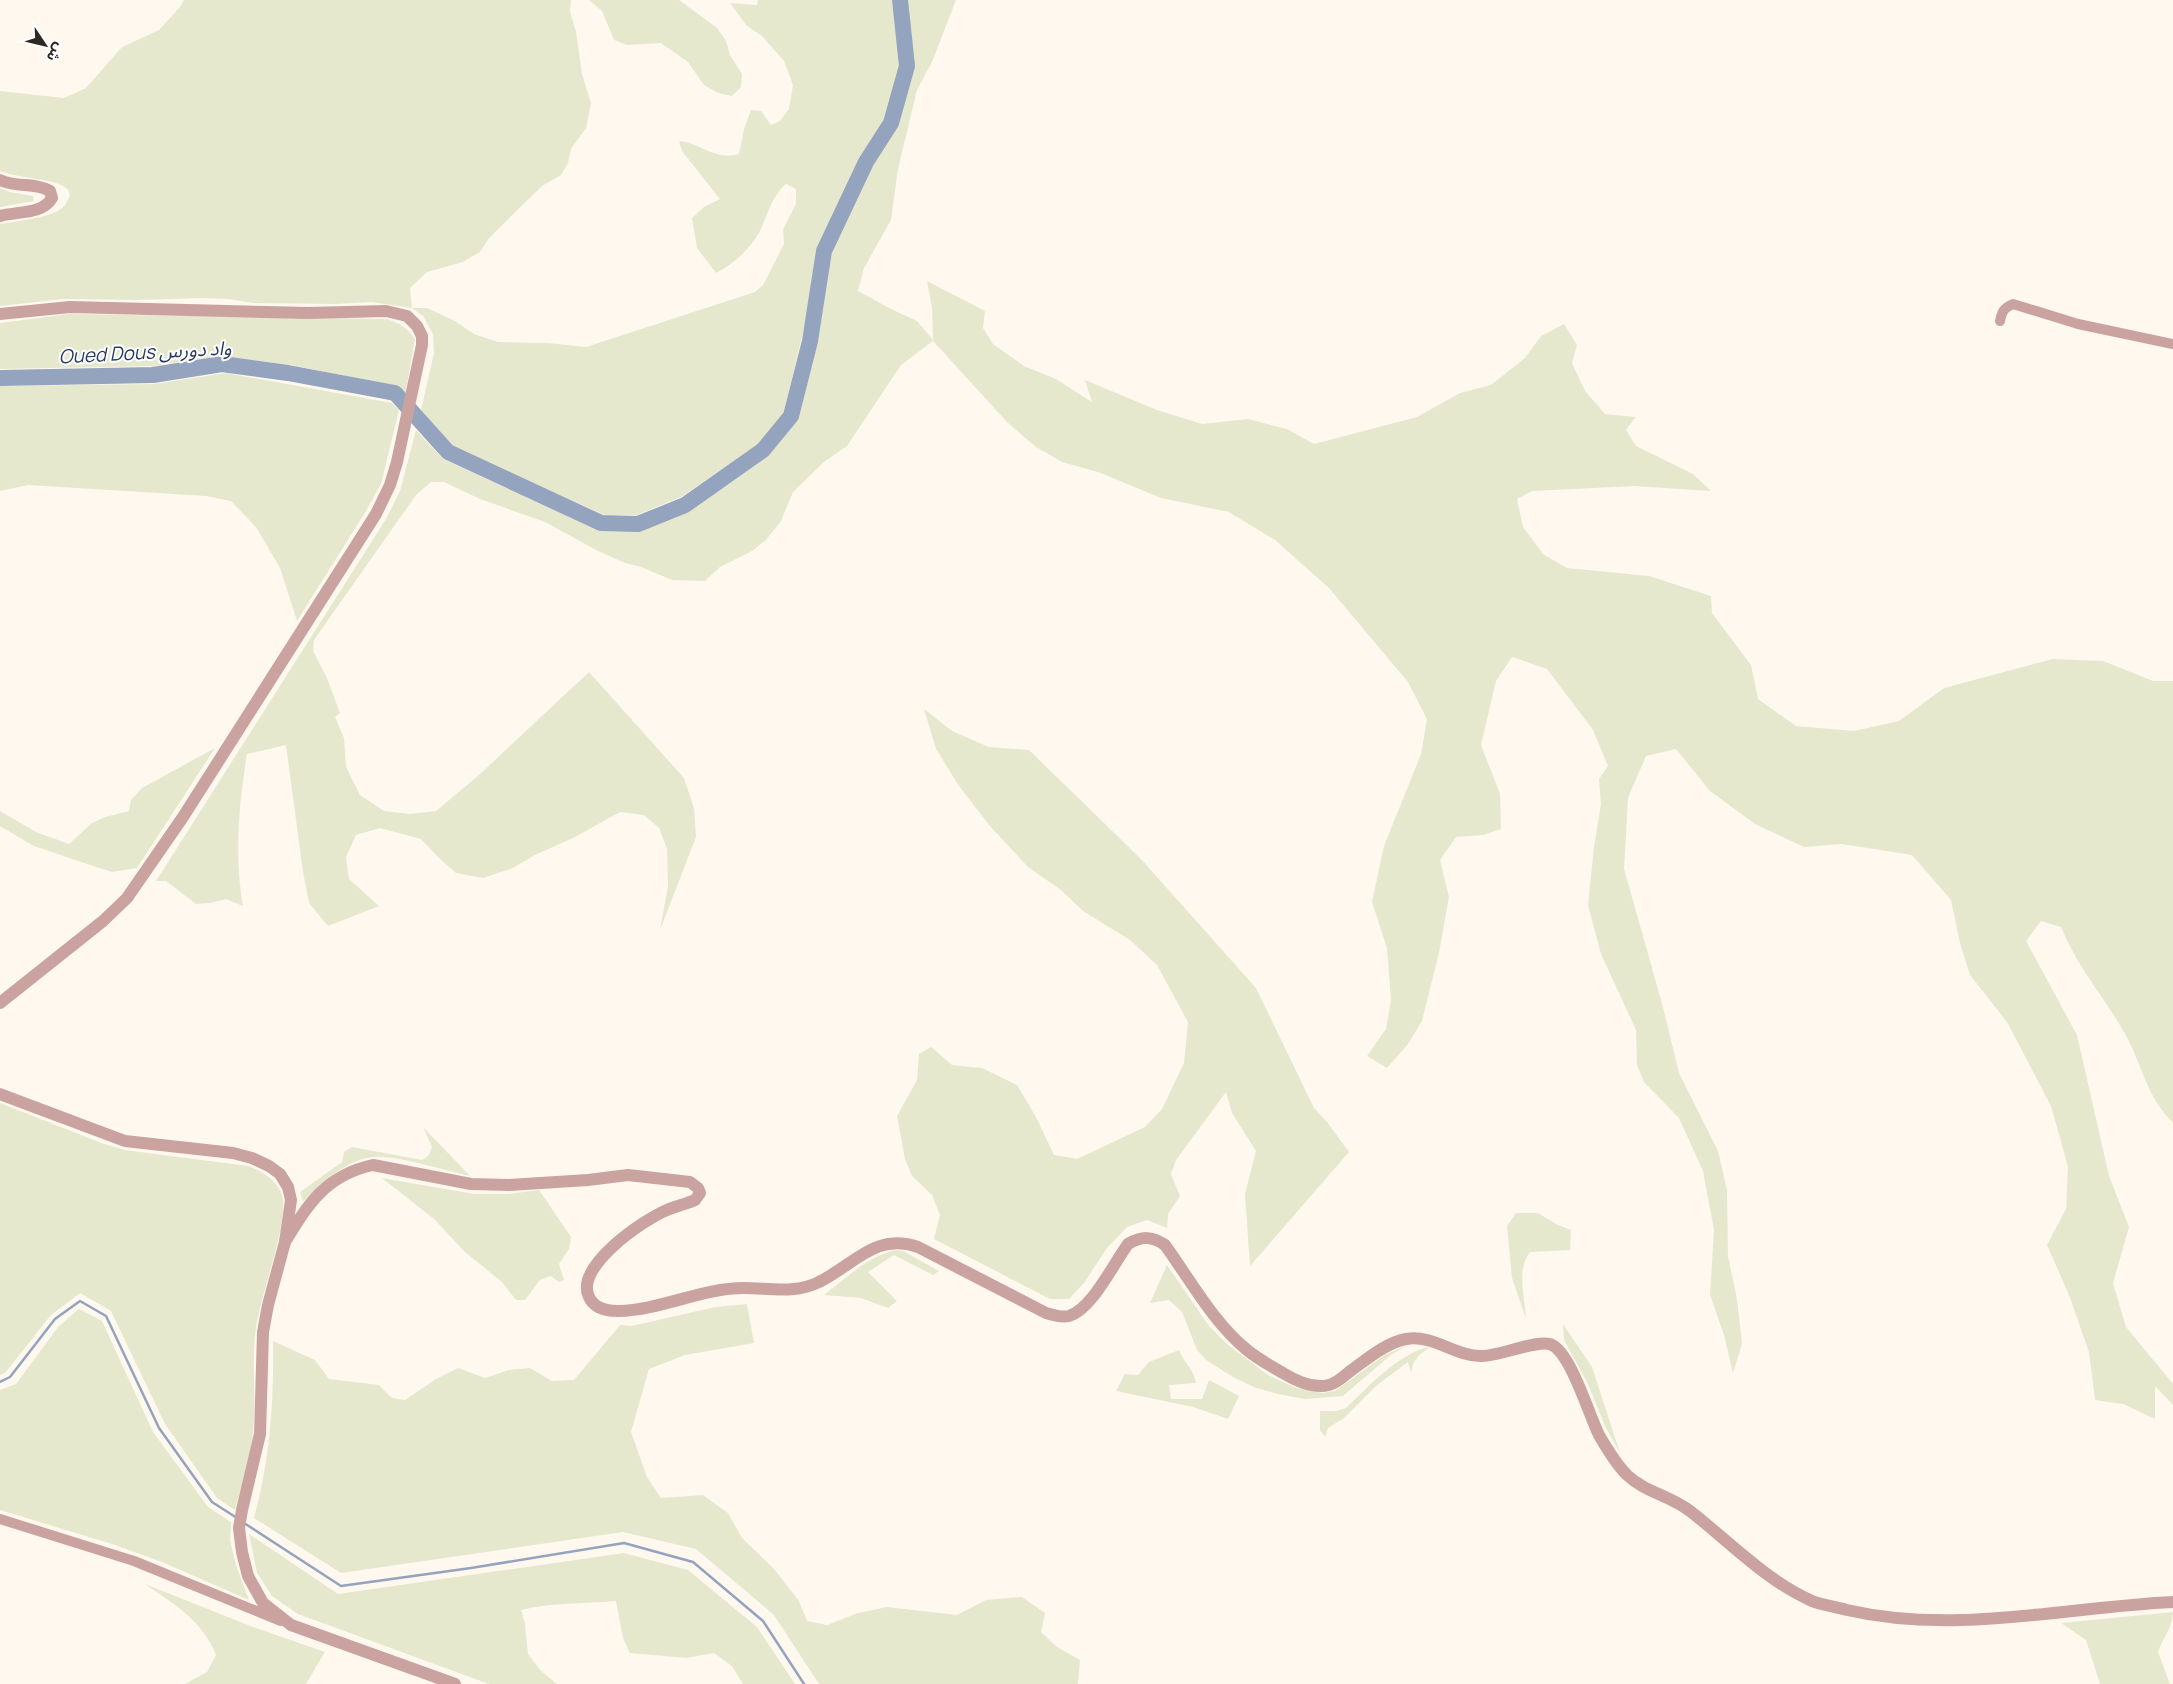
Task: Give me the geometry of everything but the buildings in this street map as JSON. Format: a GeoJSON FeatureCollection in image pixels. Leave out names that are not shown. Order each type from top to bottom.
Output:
{"type":"FeatureCollection","features":[{"type":"Feature","properties":{"kind":"street"},"geometry":{"type":"LineString","coordinates":[[0,180],[6,183],[42,186],[50,191],[52,198],[48,206],[40,210],[0,216]]}},
{"type":"Feature","properties":{"kind":"street"},"geometry":{"type":"LineString","coordinates":[[2000,321],[2001,312],[2006,307],[2014,304],[2078,324],[2173,344]]}},
{"type":"Feature","properties":{"kind":"street"},"geometry":{"type":"LineString","coordinates":[[0,314],[70,307],[308,312],[386,311],[406,316],[417,326],[422,336],[422,345],[397,462],[390,485],[376,514],[183,817],[127,898],[103,921],[0,1003]]}},
{"type":"Feature","properties":{"kind":"street"},"geometry":{"type":"LineString","coordinates":[[0,1094],[125,1141],[233,1153],[252,1158],[280,1174],[288,1187],[291,1200],[285,1242],[268,1305],[264,1332],[260,1434],[242,1510],[240,1528],[242,1552],[248,1576],[255,1592],[268,1608],[291,1625]]}},
{"type":"Feature","properties":{"kind":"street"},"geometry":{"type":"LineString","coordinates":[[285,1242],[306,1206],[325,1187],[357,1169],[372,1165],[450,1181],[480,1184],[509,1185],[588,1180],[628,1175],[690,1182],[695,1184],[700,1192],[696,1200],[668,1209],[648,1220],[605,1253],[589,1276],[586,1289],[590,1300],[603,1309],[613,1311],[647,1309],[722,1289],[789,1289],[804,1287],[820,1282],[860,1254],[876,1247],[901,1242],[918,1247],[1046,1313],[1061,1317],[1069,1316],[1084,1306],[1128,1244],[1147,1237],[1156,1239],[1166,1245],[1214,1316],[1248,1350],[1294,1380],[1316,1386],[1328,1385],[1338,1381],[1379,1351],[1408,1338],[1431,1341],[1460,1354],[1474,1356],[1492,1356],[1542,1342],[1554,1345],[1561,1351],[1567,1362],[1599,1434],[1617,1463],[1628,1476],[1653,1492],[1684,1506],[1755,1566],[1786,1587],[1814,1602],[1882,1617],[1968,1619],[2005,1618],[2122,1604],[2173,1602]]}},
{"type":"Feature","properties":{"kind":"street"},"geometry":{"type":"LineString","coordinates":[[0,1519],[134,1561],[291,1625],[455,1684]]}},
{"type":"Feature","properties":{"kind":"green space"},"geometry":{"type":"Polygon","coordinates":[[[184,0],[571,0],[570,11],[576,32],[582,74],[591,103],[586,128],[571,149],[568,163],[561,175],[542,186],[489,238],[480,252],[463,262],[427,272],[410,288],[412,308],[371,302],[335,304],[253,303],[229,299],[201,298],[139,300],[63,299],[0,306],[0,224],[50,214],[62,208],[70,195],[67,188],[61,185],[0,171],[0,91],[64,98],[86,88],[122,47],[159,30],[184,0]]]}},
{"type":"Feature","properties":{"kind":"green space"},"geometry":{"type":"Polygon","coordinates":[[[589,0],[679,0],[717,28],[726,41],[730,55],[742,74],[741,87],[732,96],[718,93],[704,85],[688,62],[661,43],[627,45],[614,40],[602,11],[589,0]]]}},
{"type":"Feature","properties":{"kind":"green space"},"geometry":{"type":"Polygon","coordinates":[[[758,0],[892,0],[900,67],[885,121],[861,158],[816,251],[806,319],[784,413],[758,444],[683,496],[637,515],[604,515],[453,447],[421,410],[434,353],[433,334],[423,316],[412,308],[427,308],[455,321],[474,334],[498,342],[548,343],[586,347],[755,292],[763,285],[784,244],[783,229],[796,204],[796,189],[786,184],[781,189],[773,200],[760,231],[751,244],[735,261],[716,273],[697,248],[692,218],[704,207],[720,199],[682,151],[679,141],[687,142],[722,155],[739,154],[744,129],[751,110],[761,111],[771,125],[780,121],[789,109],[793,85],[784,61],[762,36],[746,25],[730,3],[757,5],[758,0]]]}},
{"type":"Feature","properties":{"kind":"green space"},"geometry":{"type":"Polygon","coordinates":[[[905,0],[956,0],[932,62],[917,90],[898,169],[891,220],[864,268],[858,291],[917,321],[933,340],[932,308],[927,281],[985,311],[983,328],[993,344],[1024,366],[1056,379],[1092,402],[1085,380],[1157,410],[1202,424],[1248,419],[1287,429],[1314,444],[1417,417],[1460,393],[1491,385],[1525,358],[1541,336],[1564,324],[1577,345],[1572,363],[1585,391],[1605,414],[1636,417],[1626,430],[1636,446],[1693,474],[1711,491],[1634,486],[1532,491],[1517,499],[1523,527],[1543,554],[1567,568],[1649,576],[1711,596],[1712,613],[1751,665],[1758,699],[1796,726],[1854,731],[1899,721],[1944,688],[2053,659],[2103,661],[2153,681],[2173,681],[2173,1123],[2156,1101],[2124,1032],[2082,968],[2061,927],[2041,921],[2026,941],[2077,1035],[2109,1176],[2129,1227],[2113,1283],[2126,1327],[2173,1384],[2173,1405],[2155,1386],[2155,1419],[2123,1404],[2095,1400],[2089,1352],[2069,1295],[2047,1245],[2066,1209],[2068,1167],[2051,1106],[2007,1022],[1970,975],[1960,943],[1951,900],[1912,855],[1842,844],[1804,847],[1755,824],[1710,791],[1676,749],[1646,756],[1628,798],[1624,869],[1663,1007],[1679,1073],[1718,1151],[1727,1190],[1728,1256],[1737,1299],[1742,1344],[1733,1373],[1724,1335],[1710,1295],[1714,1230],[1703,1171],[1679,1118],[1644,1082],[1637,1065],[1636,1030],[1601,954],[1588,905],[1601,804],[1599,779],[1608,766],[1593,730],[1547,669],[1512,657],[1496,681],[1481,745],[1500,794],[1501,829],[1483,835],[1456,837],[1440,860],[1449,897],[1439,953],[1422,1021],[1408,1044],[1387,1068],[1367,1056],[1386,1029],[1391,1000],[1387,948],[1372,902],[1384,846],[1421,754],[1427,719],[1408,682],[1329,588],[1275,540],[1229,512],[1161,498],[1101,473],[1062,462],[1036,447],[1007,422],[933,341],[901,365],[847,446],[824,462],[793,492],[781,521],[766,540],[752,551],[720,567],[705,581],[672,580],[598,551],[545,522],[480,499],[444,482],[431,482],[416,495],[314,640],[313,651],[327,678],[340,713],[335,717],[344,738],[346,767],[360,795],[384,811],[410,814],[436,811],[479,775],[589,672],[684,778],[694,808],[696,837],[660,930],[668,886],[667,849],[659,828],[644,815],[620,812],[513,868],[483,878],[456,873],[421,839],[380,828],[356,835],[346,857],[349,879],[379,906],[328,926],[309,903],[286,745],[247,754],[238,850],[243,906],[226,899],[196,904],[166,881],[156,881],[386,519],[400,491],[416,430],[443,459],[598,530],[638,531],[688,511],[768,455],[798,418],[817,342],[830,253],[871,165],[898,125],[913,68],[905,0]]]}},
{"type":"Feature","properties":{"kind":"green space"},"geometry":{"type":"Polygon","coordinates":[[[0,188],[10,192],[33,196],[34,201],[0,207],[0,188]]]}},
{"type":"Feature","properties":{"kind":"green space"},"geometry":{"type":"Polygon","coordinates":[[[69,314],[387,319],[403,326],[415,339],[405,396],[397,386],[291,365],[221,356],[154,366],[0,369],[0,323],[69,314]]]}},
{"type":"Feature","properties":{"kind":"green space"},"geometry":{"type":"Polygon","coordinates":[[[226,373],[392,403],[399,410],[381,484],[297,621],[280,568],[256,527],[231,501],[206,496],[28,485],[0,491],[0,386],[154,384],[226,373]]]}},
{"type":"Feature","properties":{"kind":"green space"},"geometry":{"type":"Polygon","coordinates":[[[924,709],[952,731],[989,747],[1029,750],[1141,859],[1256,988],[1314,1108],[1349,1152],[1250,1266],[1245,1194],[1256,1151],[1232,1113],[1226,1092],[1176,1160],[1171,1174],[1180,1196],[1168,1214],[1167,1228],[1147,1220],[1127,1227],[1107,1248],[1084,1283],[1069,1299],[1050,1299],[934,1239],[940,1215],[932,1195],[912,1176],[905,1159],[897,1116],[917,1080],[919,1054],[931,1047],[952,1065],[982,1068],[1017,1085],[1036,1117],[1054,1155],[1077,1159],[1145,1127],[1162,1109],[1184,1063],[1188,1022],[1157,965],[1130,940],[1083,911],[1061,890],[1028,867],[990,826],[959,786],[936,749],[924,709]]]}},
{"type":"Feature","properties":{"kind":"green space"},"geometry":{"type":"Polygon","coordinates":[[[215,748],[137,868],[112,872],[34,846],[0,826],[0,811],[36,832],[69,844],[92,823],[105,817],[129,811],[131,800],[142,788],[215,748]]]}},
{"type":"Feature","properties":{"kind":"green space"},"geometry":{"type":"Polygon","coordinates":[[[0,1103],[104,1144],[125,1150],[248,1166],[268,1177],[280,1190],[283,1209],[281,1226],[261,1302],[255,1336],[252,1442],[235,1510],[217,1498],[165,1424],[111,1311],[80,1293],[51,1315],[5,1373],[0,1375],[0,1103]]]}},
{"type":"Feature","properties":{"kind":"green space"},"geometry":{"type":"Polygon","coordinates":[[[423,1127],[470,1176],[395,1158],[374,1157],[345,1166],[328,1178],[303,1201],[300,1192],[342,1162],[344,1152],[352,1147],[422,1160],[429,1155],[432,1147],[423,1127]]]}},
{"type":"Feature","properties":{"kind":"green space"},"geometry":{"type":"Polygon","coordinates":[[[382,1178],[474,1194],[508,1194],[539,1190],[571,1237],[569,1249],[559,1264],[564,1280],[559,1282],[551,1276],[540,1280],[525,1300],[516,1300],[502,1282],[465,1252],[434,1219],[382,1178]]]}},
{"type":"Feature","properties":{"kind":"green space"},"geometry":{"type":"Polygon","coordinates":[[[1516,1213],[1538,1213],[1556,1224],[1571,1230],[1570,1250],[1530,1252],[1526,1259],[1522,1275],[1526,1319],[1512,1278],[1507,1226],[1516,1213]]]}},
{"type":"Feature","properties":{"kind":"green space"},"geometry":{"type":"Polygon","coordinates":[[[896,1250],[903,1251],[939,1271],[933,1275],[894,1255],[868,1272],[897,1301],[888,1308],[861,1298],[824,1295],[867,1262],[896,1250]]]}},
{"type":"Feature","properties":{"kind":"green space"},"geometry":{"type":"Polygon","coordinates":[[[1167,1265],[1209,1326],[1227,1344],[1268,1375],[1296,1388],[1323,1393],[1335,1391],[1386,1354],[1406,1346],[1391,1355],[1343,1396],[1305,1399],[1256,1388],[1233,1377],[1206,1360],[1197,1350],[1182,1312],[1169,1300],[1150,1303],[1167,1265]]]}},
{"type":"Feature","properties":{"kind":"green space"},"geometry":{"type":"Polygon","coordinates":[[[747,1304],[754,1343],[685,1355],[649,1369],[631,1432],[647,1477],[661,1498],[703,1495],[728,1513],[742,1538],[774,1569],[799,1601],[807,1621],[827,1625],[858,1613],[887,1607],[957,1615],[986,1600],[1022,1597],[1045,1613],[1041,1632],[1057,1647],[1080,1660],[1078,1684],[819,1684],[774,1615],[696,1549],[623,1532],[341,1573],[254,1518],[264,1474],[270,1431],[273,1341],[315,1360],[329,1379],[379,1385],[392,1398],[405,1400],[436,1379],[458,1368],[485,1378],[509,1370],[530,1368],[552,1381],[574,1380],[620,1325],[632,1326],[715,1307],[747,1304]]]}},
{"type":"Feature","properties":{"kind":"green space"},"geometry":{"type":"Polygon","coordinates":[[[79,1309],[102,1321],[153,1432],[208,1507],[231,1522],[230,1540],[236,1565],[249,1600],[162,1562],[112,1544],[0,1510],[0,1390],[16,1384],[58,1327],[79,1309]]]}},
{"type":"Feature","properties":{"kind":"green space"},"geometry":{"type":"Polygon","coordinates":[[[1563,1324],[1592,1367],[1620,1453],[1605,1426],[1588,1384],[1564,1340],[1563,1324]]]}},
{"type":"Feature","properties":{"kind":"green space"},"geometry":{"type":"Polygon","coordinates":[[[1431,1347],[1417,1357],[1411,1373],[1408,1362],[1377,1385],[1344,1418],[1328,1428],[1325,1437],[1320,1430],[1320,1411],[1336,1411],[1346,1408],[1397,1362],[1408,1355],[1431,1347]]]}},
{"type":"Feature","properties":{"kind":"green space"},"geometry":{"type":"Polygon","coordinates":[[[1179,1350],[1193,1373],[1196,1383],[1169,1385],[1171,1399],[1202,1399],[1209,1380],[1239,1396],[1228,1419],[1193,1407],[1116,1391],[1125,1374],[1138,1375],[1149,1362],[1179,1350]]]}},
{"type":"Feature","properties":{"kind":"green space"},"geometry":{"type":"Polygon","coordinates":[[[249,1534],[338,1594],[624,1553],[688,1570],[757,1627],[795,1684],[743,1684],[732,1666],[714,1653],[687,1658],[630,1653],[623,1638],[616,1601],[556,1604],[521,1610],[525,1624],[528,1654],[540,1670],[557,1684],[489,1684],[298,1614],[272,1596],[257,1573],[249,1534]]]}},
{"type":"Feature","properties":{"kind":"green space"},"geometry":{"type":"Polygon","coordinates":[[[145,1584],[253,1627],[325,1652],[306,1684],[185,1684],[207,1672],[216,1655],[204,1632],[186,1614],[145,1584]]]}},
{"type":"Feature","properties":{"kind":"green space"},"geometry":{"type":"Polygon","coordinates":[[[2173,1612],[2170,1627],[2158,1652],[2170,1684],[2100,1684],[2086,1640],[2061,1623],[2173,1612]]]}},
{"type":"Feature","properties":{"kind":"waterway","name":"Oued Dous واد دورس"},"geometry":{"type":"LineString","coordinates":[[0,378],[153,375],[222,364],[288,373],[395,393],[448,452],[601,523],[638,524],[685,505],[763,450],[791,416],[810,341],[824,251],[866,162],[891,123],[907,66],[900,0]]}},
{"type":"Feature","properties":{"kind":"waterway"},"geometry":{"type":"LineString","coordinates":[[0,1382],[10,1377],[55,1319],[80,1301],[106,1316],[159,1428],[212,1502],[237,1518]]}},
{"type":"Feature","properties":{"kind":"waterway"},"geometry":{"type":"LineString","coordinates":[[244,1523],[341,1586],[471,1568],[624,1543],[693,1562],[763,1621],[804,1684]]}}]}
